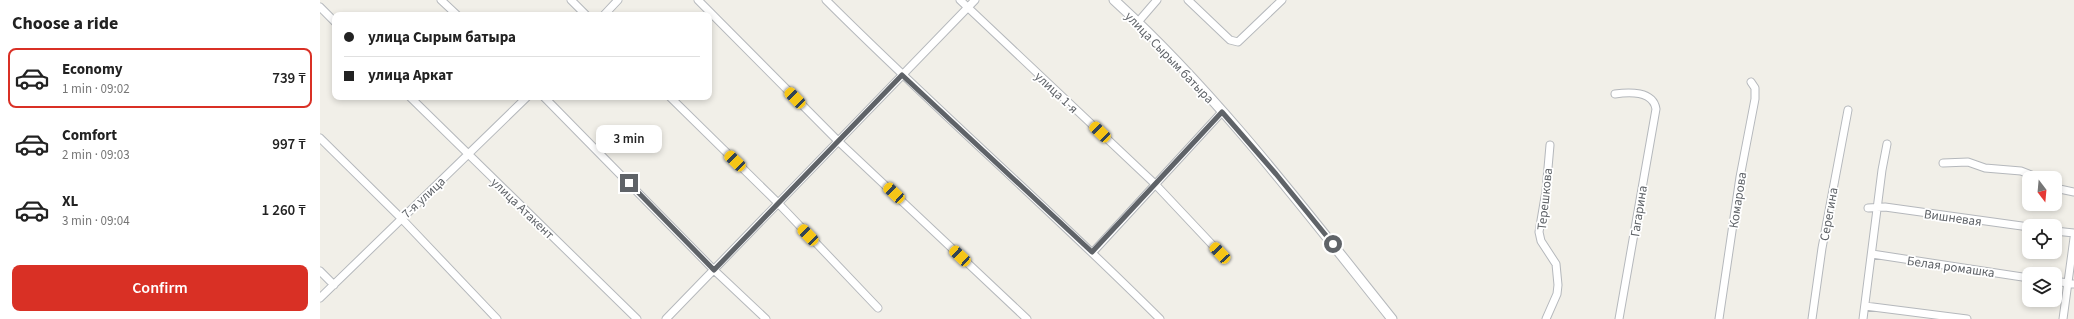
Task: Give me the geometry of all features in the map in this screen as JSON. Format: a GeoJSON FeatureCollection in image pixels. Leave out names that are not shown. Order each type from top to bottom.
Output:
{"type":"FeatureCollection","features":[{"type":"Feature","properties":{"kind":"street"},"geometry":{"type":"LineString","coordinates":[[441,0],[454,12]]}},
{"type":"Feature","properties":{"kind":"street"},"geometry":{"type":"LineString","coordinates":[[571,0],[583,12]]}},
{"type":"Feature","properties":{"kind":"street"},"geometry":{"type":"LineString","coordinates":[[607,12],[618,0]]}},
{"type":"Feature","properties":{"kind":"street"},"geometry":{"type":"LineString","coordinates":[[698,0],[710,12]]}},
{"type":"Feature","properties":{"kind":"street"},"geometry":{"type":"LineString","coordinates":[[826,0],[902,75],[1092,252],[1160,319]]}},
{"type":"Feature","properties":{"kind":"street","name":"улица 1-я"},"geometry":{"type":"LineString","coordinates":[[960,0],[1155,184],[1220,253]]}},
{"type":"Feature","properties":{"kind":"street"},"geometry":{"type":"LineString","coordinates":[[666,319],[975,0]]}},
{"type":"Feature","properties":{"kind":"street","name":"улица Сырым батыра"},"geometry":{"type":"LineString","coordinates":[[1114,0],[1138,22],[1222,112],[1276,174],[1390,318]]}},
{"type":"Feature","properties":{"kind":"street"},"geometry":{"type":"LineString","coordinates":[[1138,22],[1157,0]]}},
{"type":"Feature","properties":{"kind":"street"},"geometry":{"type":"LineString","coordinates":[[1188,0],[1230,40],[1238,42],[1282,0]]}},
{"type":"Feature","properties":{"kind":"street"},"geometry":{"type":"LineString","coordinates":[[320,7],[332,19]]}},
{"type":"Feature","properties":{"kind":"street"},"geometry":{"type":"LineString","coordinates":[[712,14],[838,141],[1027,319]]}},
{"type":"Feature","properties":{"kind":"street","name":"Комарова"},"geometry":{"type":"LineString","coordinates":[[1719,319],[1740,176],[1755,99],[1755,88],[1751,82]]}},
{"type":"Feature","properties":{"kind":"street","name":"Гагарина"},"geometry":{"type":"LineString","coordinates":[[1615,94],[1639,94],[1650,98],[1655,103],[1656,116],[1644,171],[1619,319]]}},
{"type":"Feature","properties":{"kind":"street","name":"улица Атакент"},"geometry":{"type":"LineString","coordinates":[[413,100],[637,319]]}},
{"type":"Feature","properties":{"kind":"street","name":"7-я улица"},"geometry":{"type":"LineString","coordinates":[[320,298],[523,100]]}},
{"type":"Feature","properties":{"kind":"street"},"geometry":{"type":"LineString","coordinates":[[547,100],[714,270],[766,319]]}},
{"type":"Feature","properties":{"kind":"street"},"geometry":{"type":"LineString","coordinates":[[673,100],[778,203],[878,308]]}},
{"type":"Feature","properties":{"kind":"street","name":"Серегина"},"geometry":{"type":"LineString","coordinates":[[1812,319],[1822,248],[1848,110]]}},
{"type":"Feature","properties":{"kind":"street"},"geometry":{"type":"LineString","coordinates":[[1092,252],[1222,112]]}},
{"type":"Feature","properties":{"kind":"street"},"geometry":{"type":"LineString","coordinates":[[320,138],[401,218],[497,319]]}},
{"type":"Feature","properties":{"kind":"street"},"geometry":{"type":"LineString","coordinates":[[1863,319],[1887,144]]}},
{"type":"Feature","properties":{"kind":"street","name":"Терешкова"},"geometry":{"type":"LineString","coordinates":[[1546,319],[1556,298],[1558,285],[1556,264],[1541,241],[1539,232],[1546,190],[1550,145]]}},
{"type":"Feature","properties":{"kind":"street"},"geometry":{"type":"LineString","coordinates":[[1943,163],[1968,162],[1985,168],[2022,171]]}},
{"type":"Feature","properties":{"kind":"street"},"geometry":{"type":"LineString","coordinates":[[2062,189],[2074,192]]}},
{"type":"Feature","properties":{"kind":"street","name":"Вишневая"},"geometry":{"type":"LineString","coordinates":[[1868,208],[1878,207],[2022,226]]}},
{"type":"Feature","properties":{"kind":"street"},"geometry":{"type":"LineString","coordinates":[[2062,232],[2074,233]]}},
{"type":"Feature","properties":{"kind":"street"},"geometry":{"type":"LineString","coordinates":[[2063,319],[2071,284],[2074,238]]}},
{"type":"Feature","properties":{"kind":"street","name":"Белая ромашка"},"geometry":{"type":"LineString","coordinates":[[1872,254],[2022,277]]}},
{"type":"Feature","properties":{"kind":"street"},"geometry":{"type":"LineString","coordinates":[[320,271],[334,286]]}},
{"type":"Feature","properties":{"kind":"street"},"geometry":{"type":"LineString","coordinates":[[1864,306],[1967,319]]}},
{"type":"Feature","properties":{"kind":"route"},"geometry":{"type":"LineString","coordinates":[[629,183],[714,270],[902,75],[1092,252],[1222,112],[1276,174],[1333,244]]}}]}
